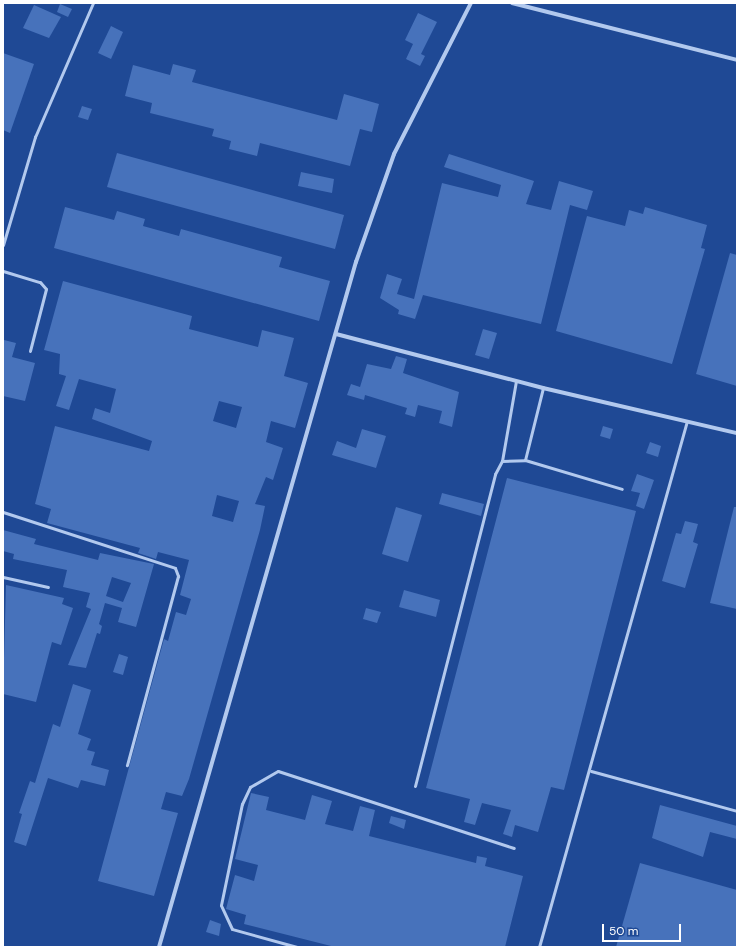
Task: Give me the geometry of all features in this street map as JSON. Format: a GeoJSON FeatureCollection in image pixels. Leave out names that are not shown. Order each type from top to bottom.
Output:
{"type":"FeatureCollection","features":[{"type":"Feature","properties":{"kind":"street"},"geometry":{"type":"LineString","coordinates":[[158,947],[356,262],[394,154],[471,3]]}},
{"type":"Feature","properties":{"kind":"street"},"geometry":{"type":"LineString","coordinates":[[512,3],[737,60]]}},
{"type":"Feature","properties":{"kind":"street"},"geometry":{"type":"LineString","coordinates":[[336,334],[543,388],[737,432]]}},
{"type":"Feature","properties":{"kind":"lane"},"geometry":{"type":"LineString","coordinates":[[3,245],[35,137],[93,3]]}},
{"type":"Feature","properties":{"kind":"lane"},"geometry":{"type":"LineString","coordinates":[[3,271],[40,282],[46,289],[30,351]]}},
{"type":"Feature","properties":{"kind":"lane"},"geometry":{"type":"LineString","coordinates":[[415,786],[494,474],[502,461],[516,381]]}},
{"type":"Feature","properties":{"kind":"lane"},"geometry":{"type":"LineString","coordinates":[[525,460],[543,388]]}},
{"type":"Feature","properties":{"kind":"lane"},"geometry":{"type":"LineString","coordinates":[[539,947],[591,771],[687,421]]}},
{"type":"Feature","properties":{"kind":"lane"},"geometry":{"type":"LineString","coordinates":[[502,461],[525,460],[622,489]]}},
{"type":"Feature","properties":{"kind":"lane"},"geometry":{"type":"LineString","coordinates":[[3,512],[175,568],[178,576],[127,765]]}},
{"type":"Feature","properties":{"kind":"lane"},"geometry":{"type":"LineString","coordinates":[[3,577],[48,587]]}},
{"type":"Feature","properties":{"kind":"lane"},"geometry":{"type":"LineString","coordinates":[[297,947],[232,929],[221,905],[245,798],[250,787],[278,771],[514,848]]}},
{"type":"Feature","properties":{"kind":"lane"},"geometry":{"type":"LineString","coordinates":[[591,771],[737,811]]}},
{"type":"Feature","properties":{"kind":"building"},"geometry":{"type":"Polygon","coordinates":[[[60,4],[72,9],[68,17],[57,12],[60,4]]]}},
{"type":"Feature","properties":{"kind":"building"},"geometry":{"type":"Polygon","coordinates":[[[34,5],[61,17],[49,38],[23,28],[34,5]]]}},
{"type":"Feature","properties":{"kind":"building"},"geometry":{"type":"Polygon","coordinates":[[[418,13],[437,22],[421,54],[425,56],[420,66],[406,59],[413,44],[405,40],[418,13]]]}},
{"type":"Feature","properties":{"kind":"building"},"geometry":{"type":"Polygon","coordinates":[[[111,26],[123,32],[111,59],[98,53],[111,26]]]}},
{"type":"Feature","properties":{"kind":"building"},"geometry":{"type":"Polygon","coordinates":[[[3,53],[34,64],[10,133],[3,130],[3,53]]]}},
{"type":"Feature","properties":{"kind":"building"},"geometry":{"type":"Polygon","coordinates":[[[173,64],[196,70],[192,82],[337,120],[344,94],[379,104],[372,132],[360,129],[350,166],[260,143],[257,156],[229,149],[231,141],[212,136],[214,129],[150,113],[152,103],[125,96],[133,65],[170,75],[173,64]]]}},
{"type":"Feature","properties":{"kind":"building"},"geometry":{"type":"Polygon","coordinates":[[[82,106],[92,109],[88,120],[78,117],[82,106]]]}},
{"type":"Feature","properties":{"kind":"building"},"geometry":{"type":"Polygon","coordinates":[[[117,153],[344,215],[335,249],[107,187],[117,153]]]}},
{"type":"Feature","properties":{"kind":"building"},"geometry":{"type":"Polygon","coordinates":[[[449,154],[534,181],[526,204],[551,210],[559,181],[593,191],[587,210],[570,205],[541,324],[423,295],[415,319],[398,314],[399,310],[380,298],[387,274],[402,279],[397,294],[414,299],[442,183],[498,197],[501,185],[444,167],[449,154]]]}},
{"type":"Feature","properties":{"kind":"building"},"geometry":{"type":"Polygon","coordinates":[[[301,172],[334,179],[332,193],[298,186],[301,172]]]}},
{"type":"Feature","properties":{"kind":"building"},"geometry":{"type":"Polygon","coordinates":[[[65,207],[114,220],[117,211],[145,219],[143,226],[179,236],[181,229],[282,257],[279,267],[330,281],[319,321],[54,248],[65,207]]]}},
{"type":"Feature","properties":{"kind":"building"},"geometry":{"type":"Polygon","coordinates":[[[645,207],[707,225],[701,248],[705,249],[672,364],[556,331],[587,216],[625,226],[629,210],[643,214],[645,207]]]}},
{"type":"Feature","properties":{"kind":"building"},"geometry":{"type":"Polygon","coordinates":[[[730,253],[737,255],[737,386],[696,374],[730,253]]]}},
{"type":"Feature","properties":{"kind":"building"},"geometry":{"type":"Polygon","coordinates":[[[63,281],[192,316],[189,329],[258,347],[262,330],[294,338],[284,376],[308,383],[295,428],[271,421],[266,442],[283,448],[273,480],[266,477],[255,504],[265,506],[260,530],[189,779],[182,796],[166,792],[161,809],[178,813],[154,896],[98,881],[164,639],[168,641],[176,612],[186,615],[191,599],[180,595],[189,560],[158,552],[156,559],[138,553],[140,548],[47,523],[51,509],[35,504],[55,426],[149,451],[152,441],[92,419],[95,408],[110,413],[116,389],[79,379],[69,410],[56,406],[66,376],[59,374],[60,354],[44,350],[63,281]],[[219,401],[213,421],[236,428],[242,407],[219,401]],[[217,495],[212,516],[233,522],[239,501],[217,495]]]}},
{"type":"Feature","properties":{"kind":"building"},"geometry":{"type":"Polygon","coordinates":[[[483,329],[497,333],[489,359],[475,355],[483,329]]]}},
{"type":"Feature","properties":{"kind":"building"},"geometry":{"type":"Polygon","coordinates":[[[4,340],[16,343],[12,357],[35,363],[25,401],[3,396],[4,340]]]}},
{"type":"Feature","properties":{"kind":"building"},"geometry":{"type":"Polygon","coordinates":[[[396,356],[407,359],[403,373],[459,392],[452,427],[439,423],[442,411],[418,405],[415,417],[405,414],[407,408],[365,395],[364,400],[347,395],[351,384],[360,387],[367,364],[391,369],[396,356]]]}},
{"type":"Feature","properties":{"kind":"building"},"geometry":{"type":"Polygon","coordinates":[[[603,426],[613,429],[610,439],[600,436],[603,426]]]}},
{"type":"Feature","properties":{"kind":"building"},"geometry":{"type":"Polygon","coordinates":[[[362,429],[386,436],[376,468],[332,455],[337,441],[356,448],[362,429]]]}},
{"type":"Feature","properties":{"kind":"building"},"geometry":{"type":"Polygon","coordinates":[[[650,442],[661,446],[658,457],[646,453],[650,442]]]}},
{"type":"Feature","properties":{"kind":"building"},"geometry":{"type":"Polygon","coordinates":[[[637,474],[654,480],[644,509],[636,506],[640,493],[631,491],[637,474]]]}},
{"type":"Feature","properties":{"kind":"building"},"geometry":{"type":"Polygon","coordinates":[[[507,478],[636,511],[564,790],[551,787],[538,832],[515,825],[512,837],[503,834],[511,810],[482,803],[475,825],[464,822],[470,799],[426,788],[507,478]]]}},
{"type":"Feature","properties":{"kind":"building"},"geometry":{"type":"Polygon","coordinates":[[[442,493],[484,504],[481,516],[439,504],[442,493]]]}},
{"type":"Feature","properties":{"kind":"building"},"geometry":{"type":"Polygon","coordinates":[[[396,507],[422,515],[408,562],[382,554],[396,507]]]}},
{"type":"Feature","properties":{"kind":"building"},"geometry":{"type":"Polygon","coordinates":[[[734,507],[737,507],[737,609],[710,603],[734,507]]]}},
{"type":"Feature","properties":{"kind":"building"},"geometry":{"type":"Polygon","coordinates":[[[685,521],[698,524],[693,542],[698,544],[685,588],[662,581],[676,533],[681,534],[685,521]]]}},
{"type":"Feature","properties":{"kind":"building"},"geometry":{"type":"Polygon","coordinates":[[[3,530],[36,539],[34,544],[98,560],[100,553],[154,564],[136,627],[118,622],[122,608],[105,603],[99,624],[102,626],[100,634],[97,633],[86,668],[68,665],[91,609],[86,607],[90,593],[63,587],[67,570],[13,559],[14,554],[3,551],[3,530]],[[112,577],[106,596],[123,602],[131,583],[112,577]]]}},
{"type":"Feature","properties":{"kind":"building"},"geometry":{"type":"Polygon","coordinates":[[[6,585],[64,598],[62,604],[73,608],[61,645],[52,642],[36,702],[3,694],[6,585]]]}},
{"type":"Feature","properties":{"kind":"building"},"geometry":{"type":"Polygon","coordinates":[[[404,590],[440,600],[436,617],[399,607],[404,590]]]}},
{"type":"Feature","properties":{"kind":"building"},"geometry":{"type":"Polygon","coordinates":[[[366,608],[381,612],[377,623],[363,619],[366,608]]]}},
{"type":"Feature","properties":{"kind":"building"},"geometry":{"type":"Polygon","coordinates":[[[119,654],[128,657],[123,675],[113,672],[119,654]]]}},
{"type":"Feature","properties":{"kind":"building"},"geometry":{"type":"Polygon","coordinates":[[[73,684],[91,690],[78,734],[91,739],[87,750],[95,752],[91,765],[109,770],[105,786],[81,780],[78,788],[48,778],[26,846],[14,842],[22,814],[19,813],[30,781],[35,783],[53,724],[60,727],[73,684]]]}},
{"type":"Feature","properties":{"kind":"building"},"geometry":{"type":"Polygon","coordinates":[[[251,793],[269,797],[266,810],[305,820],[312,795],[332,801],[325,824],[353,831],[360,806],[375,810],[369,836],[476,863],[477,856],[487,858],[485,866],[523,876],[505,947],[335,947],[244,924],[246,915],[226,909],[235,875],[254,881],[258,865],[235,859],[251,793]]]}},
{"type":"Feature","properties":{"kind":"building"},"geometry":{"type":"Polygon","coordinates":[[[660,805],[737,826],[737,839],[710,832],[703,857],[652,838],[660,805]]]}},
{"type":"Feature","properties":{"kind":"building"},"geometry":{"type":"Polygon","coordinates":[[[391,816],[406,820],[404,829],[389,823],[391,816]]]}},
{"type":"Feature","properties":{"kind":"building"},"geometry":{"type":"Polygon","coordinates":[[[640,863],[737,890],[737,947],[616,947],[640,863]]]}},
{"type":"Feature","properties":{"kind":"building"},"geometry":{"type":"Polygon","coordinates":[[[210,920],[221,924],[219,936],[206,932],[210,920]]]}}]}
